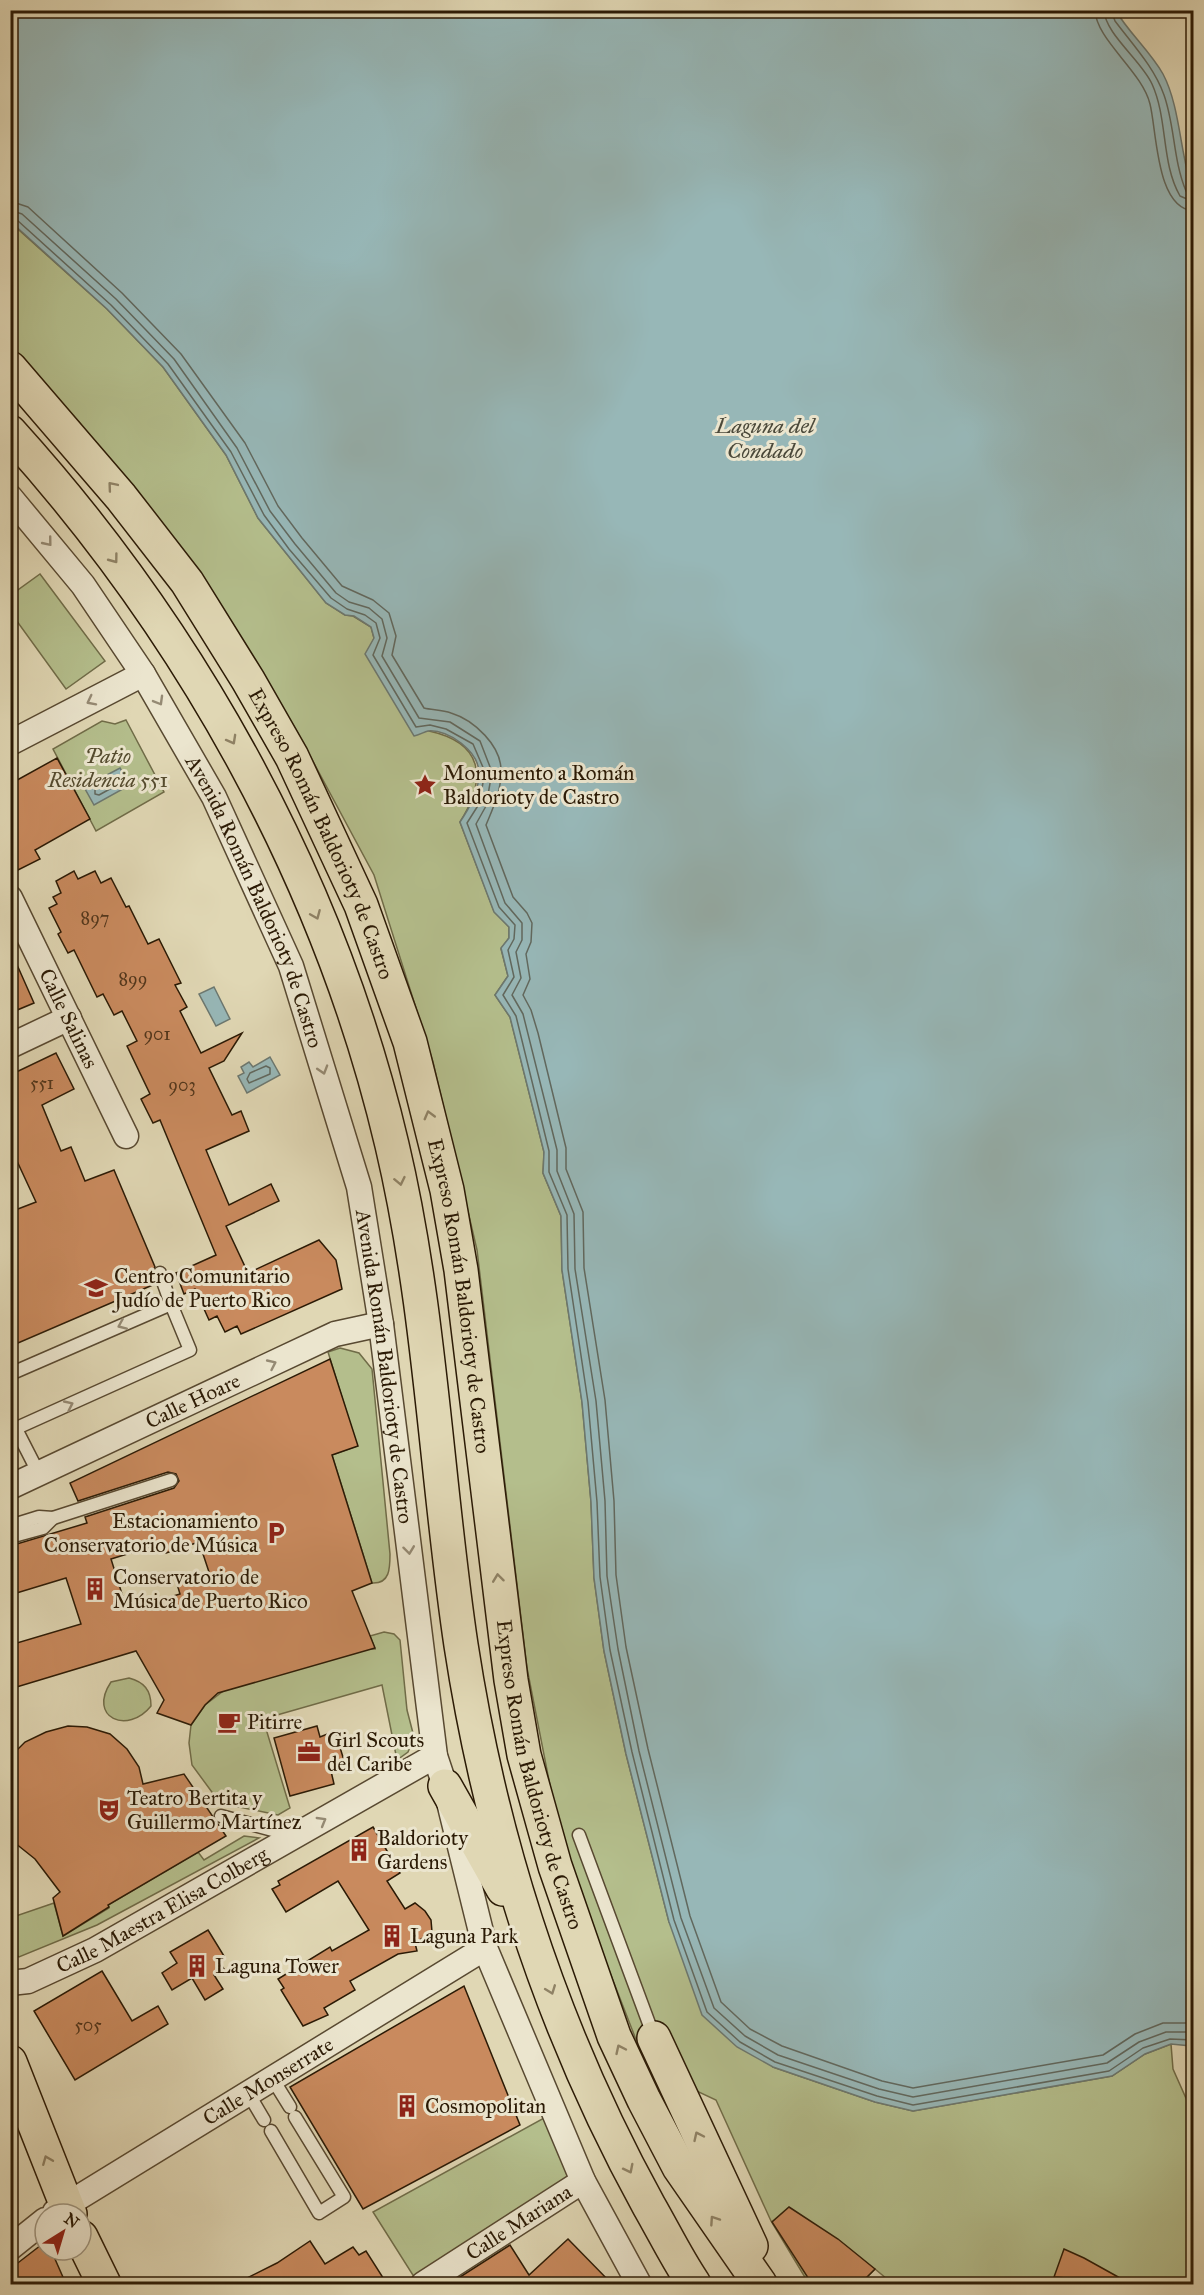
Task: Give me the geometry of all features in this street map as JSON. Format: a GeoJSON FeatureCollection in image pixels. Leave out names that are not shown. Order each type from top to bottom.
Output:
{"type":"FeatureCollection","features":[{"type":"Feature","properties":{"kind":"main road","name":"Expreso Román Baldorioty de Castro"},"geometry":{"type":"LineString","coordinates":[[10,368],[121,497],[187,582],[248,680],[292,757],[361,905],[410,1042],[447,1190],[461,1269],[511,1680],[524,1755],[555,1866],[614,2036],[644,2100],[679,2167],[760,2284]]}},
{"type":"Feature","properties":{"kind":"main road","name":"Expreso Román Baldorioty de Castro"},"geometry":{"type":"LineString","coordinates":[[10,432],[91,529],[148,603],[208,697],[255,782],[291,857],[345,988],[392,1142],[420,1280],[462,1653],[493,1808],[530,1936],[591,2094],[635,2181],[694,2284]]}},
{"type":"Feature","properties":{"kind":"main road"},"geometry":{"type":"LineString","coordinates":[[440,1771],[530,1936]]}},
{"type":"Feature","properties":{"kind":"main road"},"geometry":{"type":"LineString","coordinates":[[654,2038],[745,2231],[765,2284]]}},
{"type":"Feature","properties":{"kind":"main road"},"geometry":{"type":"LineString","coordinates":[[13,2079],[54,2202]]}},
{"type":"Feature","properties":{"kind":"main road"},"geometry":{"type":"LineString","coordinates":[[93,2262],[104,2284]]}},
{"type":"Feature","properties":{"kind":"street","name":"Avenida Román Baldorioty de Castro"},"geometry":{"type":"LineString","coordinates":[[10,496],[83,585],[143,675],[214,797],[291,966],[359,1187],[381,1324],[440,1771],[485,1948],[583,2181],[639,2284]]}},
{"type":"Feature","properties":{"kind":"street"},"geometry":{"type":"LineString","coordinates":[[10,743],[143,675]]}},
{"type":"Feature","properties":{"kind":"street","name":"Calle Salinas"},"geometry":{"type":"LineString","coordinates":[[10,898],[126,1136]]}},
{"type":"Feature","properties":{"kind":"street"},"geometry":{"type":"LineString","coordinates":[[10,1046],[69,1018]]}},
{"type":"Feature","properties":{"kind":"street","name":"Calle Hoare"},"geometry":{"type":"LineString","coordinates":[[10,1487],[335,1335],[381,1324]]}},
{"type":"Feature","properties":{"kind":"street","name":"Calle Maestra Elisa Colberg"},"geometry":{"type":"LineString","coordinates":[[10,1983],[28,1981],[95,1950],[296,1836],[440,1771]]}},
{"type":"Feature","properties":{"kind":"street","name":"Calle Monserrate"},"geometry":{"type":"LineString","coordinates":[[75,2202],[248,2092],[485,1948]]}},
{"type":"Feature","properties":{"kind":"street","name":"Calle Mariana"},"geometry":{"type":"LineString","coordinates":[[423,2284],[583,2181]]}},
{"type":"Feature","properties":{"kind":"street","name":"Calle Monserrate"},"geometry":{"type":"LineString","coordinates":[[10,2248],[33,2231]]}},
{"type":"Feature","properties":{"kind":"lane"},"geometry":{"type":"LineString","coordinates":[[39,1474],[13,1430],[190,1350],[160,1273]]}},
{"type":"Feature","properties":{"kind":"lane"},"geometry":{"type":"LineString","coordinates":[[10,1374],[171,1304]]}},
{"type":"Feature","properties":{"kind":"lane"},"geometry":{"type":"LineString","coordinates":[[10,1526],[39,1517],[53,1518],[171,1479]]}},
{"type":"Feature","properties":{"kind":"lane"},"geometry":{"type":"LineString","coordinates":[[10,1537],[43,1528],[53,1518]]}},
{"type":"Feature","properties":{"kind":"lane"},"geometry":{"type":"LineString","coordinates":[[221,1816],[296,1836]]}},
{"type":"Feature","properties":{"kind":"lane"},"geometry":{"type":"LineString","coordinates":[[579,1835],[654,2038]]}},
{"type":"Feature","properties":{"kind":"lane"},"geometry":{"type":"LineString","coordinates":[[248,2092],[319,2213],[344,2197],[272,2078]]}},
{"type":"Feature","properties":{"kind":"green space"},"geometry":{"type":"Polygon","coordinates":[[[10,222],[107,309],[163,367],[226,455],[258,518],[326,603],[371,627],[374,638],[371,647],[429,731],[461,744],[470,754],[475,765],[477,777],[474,791],[460,822],[494,911],[509,927],[509,938],[501,949],[508,976],[495,995],[510,1017],[544,1152],[543,1173],[561,1216],[562,1270],[582,1402],[591,1502],[594,1578],[604,1651],[626,1754],[669,1922],[773,2067],[875,2102],[913,2111],[1112,2076],[1145,2054],[1171,2044],[1173,2069],[1193,2114],[1193,2284],[893,2284],[875,2269],[860,2284],[809,2284],[771,2221],[716,2100],[654,2071],[642,2055],[579,1893],[555,1811],[527,1668],[477,1250],[433,1062],[374,875],[295,728],[213,594],[79,422],[11,348],[10,222]]]}},
{"type":"Feature","properties":{"kind":"green space"},"geometry":{"type":"Polygon","coordinates":[[[40,574],[105,661],[66,689],[11,613],[11,595],[40,574]]]}},
{"type":"Feature","properties":{"kind":"green space","name":"Patio Residencia 551"},"geometry":{"type":"Polygon","coordinates":[[[126,720],[164,792],[96,831],[53,749],[102,721],[115,724],[126,720]]]}},
{"type":"Feature","properties":{"kind":"green space"},"geometry":{"type":"Polygon","coordinates":[[[340,1348],[359,1353],[372,1369],[390,1554],[388,1574],[378,1583],[372,1583],[332,1455],[357,1446],[328,1352],[340,1348]]]}},
{"type":"Feature","properties":{"kind":"green space"},"geometry":{"type":"Polygon","coordinates":[[[384,1632],[394,1634],[400,1640],[407,1710],[414,1737],[408,1752],[397,1760],[382,1685],[263,1719],[290,1808],[278,1815],[220,1803],[192,1765],[189,1743],[191,1725],[205,1705],[247,1673],[367,1636],[371,1649],[375,1649],[370,1636],[384,1632]]]}},
{"type":"Feature","properties":{"kind":"green space"},"geometry":{"type":"Polygon","coordinates":[[[129,1678],[146,1688],[150,1695],[151,1706],[142,1715],[132,1720],[122,1721],[107,1713],[104,1705],[105,1695],[111,1682],[129,1678]]]}},
{"type":"Feature","properties":{"kind":"green space"},"geometry":{"type":"Polygon","coordinates":[[[244,1836],[259,1838],[97,1925],[19,1957],[12,1951],[10,1918],[54,1903],[63,1936],[109,1908],[108,1905],[198,1852],[204,1860],[244,1836]]]}},
{"type":"Feature","properties":{"kind":"green space"},"geometry":{"type":"Polygon","coordinates":[[[544,2118],[573,2177],[416,2280],[373,2212],[544,2118]]]}},
{"type":"Feature","properties":{"kind":"water","name":"Laguna del Condado"},"geometry":{"type":"Polygon","coordinates":[[[10,11],[1116,11],[1163,74],[1177,117],[1189,181],[1194,195],[1193,2055],[1191,2046],[1171,2044],[1145,2054],[1112,2076],[913,2111],[875,2102],[773,2067],[737,2047],[702,2015],[669,1922],[626,1754],[604,1651],[594,1578],[591,1502],[582,1402],[562,1270],[561,1216],[543,1173],[544,1152],[510,1017],[495,995],[508,976],[501,948],[509,938],[509,927],[494,912],[460,822],[476,792],[479,780],[478,765],[461,743],[445,734],[428,731],[414,736],[365,654],[374,638],[371,627],[326,603],[258,518],[226,455],[163,367],[107,309],[11,222],[10,11]]]}},
{"type":"Feature","properties":{"kind":"water"},"geometry":{"type":"Polygon","coordinates":[[[120,768],[130,785],[94,805],[84,787],[120,768]]]}},
{"type":"Feature","properties":{"kind":"water"},"geometry":{"type":"Polygon","coordinates":[[[214,987],[230,1019],[216,1026],[199,994],[214,987]]]}},
{"type":"Feature","properties":{"kind":"water"},"geometry":{"type":"Polygon","coordinates":[[[270,1057],[280,1075],[247,1093],[238,1076],[244,1073],[241,1067],[249,1062],[253,1067],[270,1057]]]}},
{"type":"Feature","properties":{"kind":"building"},"geometry":{"type":"Polygon","coordinates":[[[57,758],[90,819],[35,850],[40,859],[10,874],[10,784],[57,758]]]}},
{"type":"Feature","properties":{"kind":"building"},"geometry":{"type":"Polygon","coordinates":[[[74,871],[78,879],[95,871],[101,883],[111,878],[126,907],[129,906],[148,944],[159,939],[181,983],[175,985],[187,1007],[180,1011],[201,1053],[242,1033],[224,1061],[209,1068],[232,1115],[241,1111],[249,1131],[206,1150],[229,1205],[271,1184],[279,1201],[226,1226],[248,1273],[319,1240],[336,1260],[342,1289],[241,1334],[237,1326],[225,1332],[217,1316],[209,1320],[195,1289],[184,1294],[176,1273],[216,1255],[160,1120],[153,1123],[141,1099],[150,1094],[127,1046],[137,1041],[122,1011],[114,1015],[103,994],[97,997],[74,950],[68,953],[58,934],[61,932],[49,908],[57,904],[53,897],[61,893],[56,881],[74,871]]]}},
{"type":"Feature","properties":{"kind":"building"},"geometry":{"type":"Polygon","coordinates":[[[10,949],[34,1003],[10,1013],[10,949]]]}},
{"type":"Feature","properties":{"kind":"building"},"geometry":{"type":"Polygon","coordinates":[[[56,1053],[74,1089],[42,1105],[61,1151],[71,1147],[85,1181],[114,1170],[155,1267],[152,1272],[155,1284],[18,1343],[10,1324],[10,1212],[36,1202],[10,1146],[10,1075],[56,1053]]]}},
{"type":"Feature","properties":{"kind":"building","name":"Estacionamiento Conservatorio de Música"},"geometry":{"type":"Polygon","coordinates":[[[330,1359],[358,1446],[332,1455],[372,1583],[352,1591],[375,1648],[218,1693],[205,1705],[191,1725],[157,1713],[164,1700],[136,1651],[10,1689],[10,1645],[81,1624],[66,1578],[10,1595],[10,1546],[87,1523],[85,1517],[174,1488],[179,1481],[176,1474],[168,1472],[78,1501],[70,1483],[330,1359]],[[199,1542],[166,1553],[163,1543],[111,1559],[127,1610],[180,1594],[177,1584],[210,1575],[199,1542]]]}},
{"type":"Feature","properties":{"kind":"building","name":"Teatro Bertita y Guillermo Martínez"},"geometry":{"type":"Polygon","coordinates":[[[68,1726],[87,1727],[110,1734],[127,1749],[139,1767],[143,1784],[184,1774],[226,1836],[108,1905],[109,1907],[63,1936],[53,1898],[60,1892],[35,1859],[10,1839],[10,1757],[25,1742],[46,1732],[68,1726]]]}},
{"type":"Feature","properties":{"kind":"building","name":"Girl Scouts del Caribe"},"geometry":{"type":"Polygon","coordinates":[[[317,1726],[320,1737],[335,1731],[346,1767],[331,1771],[334,1784],[290,1796],[274,1738],[317,1726]]]}},
{"type":"Feature","properties":{"kind":"building"},"geometry":{"type":"Polygon","coordinates":[[[373,1827],[400,1873],[387,1881],[405,1909],[415,1903],[425,1911],[431,1920],[432,1932],[415,1943],[417,1951],[398,1954],[350,1981],[355,1990],[324,2008],[328,2015],[303,2026],[281,1990],[284,1988],[278,1979],[330,1947],[332,1951],[369,1930],[338,1881],[286,1912],[272,1889],[280,1885],[278,1881],[373,1827]]]}},
{"type":"Feature","properties":{"kind":"building","name":"Laguna Tower"},"geometry":{"type":"Polygon","coordinates":[[[208,1930],[224,1956],[218,1960],[224,1969],[214,1975],[223,1989],[205,2000],[192,1978],[172,1990],[162,1973],[177,1963],[170,1952],[208,1930]]]}},
{"type":"Feature","properties":{"kind":"building"},"geometry":{"type":"Polygon","coordinates":[[[102,1971],[132,2021],[158,2006],[168,2024],[75,2080],[34,2011],[102,1971]]]}},
{"type":"Feature","properties":{"kind":"building","name":"Cosmopolitan"},"geometry":{"type":"Polygon","coordinates":[[[464,1986],[520,2125],[363,2209],[290,2087],[464,1986]]]}},
{"type":"Feature","properties":{"kind":"building"},"geometry":{"type":"Polygon","coordinates":[[[789,2207],[838,2239],[875,2269],[860,2284],[812,2284],[772,2222],[789,2207]]]}},
{"type":"Feature","properties":{"kind":"building"},"geometry":{"type":"Polygon","coordinates":[[[568,2239],[612,2284],[449,2284],[510,2245],[529,2275],[568,2239]]]}},
{"type":"Feature","properties":{"kind":"building"},"geometry":{"type":"Polygon","coordinates":[[[310,2241],[325,2264],[353,2247],[359,2255],[366,2251],[387,2284],[235,2284],[277,2263],[310,2241]]]}},
{"type":"Feature","properties":{"kind":"building"},"geometry":{"type":"Polygon","coordinates":[[[1064,2249],[1084,2258],[1129,2283],[1054,2277],[1064,2249]]]}},
{"type":"Feature","properties":{"kind":"building"},"geometry":{"type":"Polygon","coordinates":[[[33,2251],[33,2262],[56,2262],[66,2284],[10,2284],[10,2269],[33,2251]]]}},
{"type":"Feature","properties":{"kind":"place","name":"Monumento a Román Baldorioty de Castro"},"geometry":{"type":"Point","coordinates":[425,785]}},
{"type":"Feature","properties":{"kind":"place","name":"Centro Comunitario Judío de Puerto Rico"},"geometry":{"type":"Point","coordinates":[96,1288]}},
{"type":"Feature","properties":{"kind":"place","name":"Estacionamiento Conservatorio de Música"},"geometry":{"type":"Point","coordinates":[276,1533]}},
{"type":"Feature","properties":{"kind":"place","name":"Conservatorio de Música de Puerto Rico"},"geometry":{"type":"Point","coordinates":[95,1589]}},
{"type":"Feature","properties":{"kind":"place","name":"Pitirre"},"geometry":{"type":"Point","coordinates":[229,1722]}},
{"type":"Feature","properties":{"kind":"place","name":"Girl Scouts del Caribe"},"geometry":{"type":"Point","coordinates":[309,1752]}},
{"type":"Feature","properties":{"kind":"place","name":"Teatro Bertita y Guillermo Martínez"},"geometry":{"type":"Point","coordinates":[109,1810]}},
{"type":"Feature","properties":{"kind":"place","name":"Baldorioty Gardens"},"geometry":{"type":"Point","coordinates":[359,1850]}},
{"type":"Feature","properties":{"kind":"place","name":"Laguna Park"},"geometry":{"type":"Point","coordinates":[392,1936]}},
{"type":"Feature","properties":{"kind":"place","name":"Laguna Tower"},"geometry":{"type":"Point","coordinates":[197,1966]}},
{"type":"Feature","properties":{"kind":"place","name":"Cosmopolitan"},"geometry":{"type":"Point","coordinates":[407,2106]}}]}
